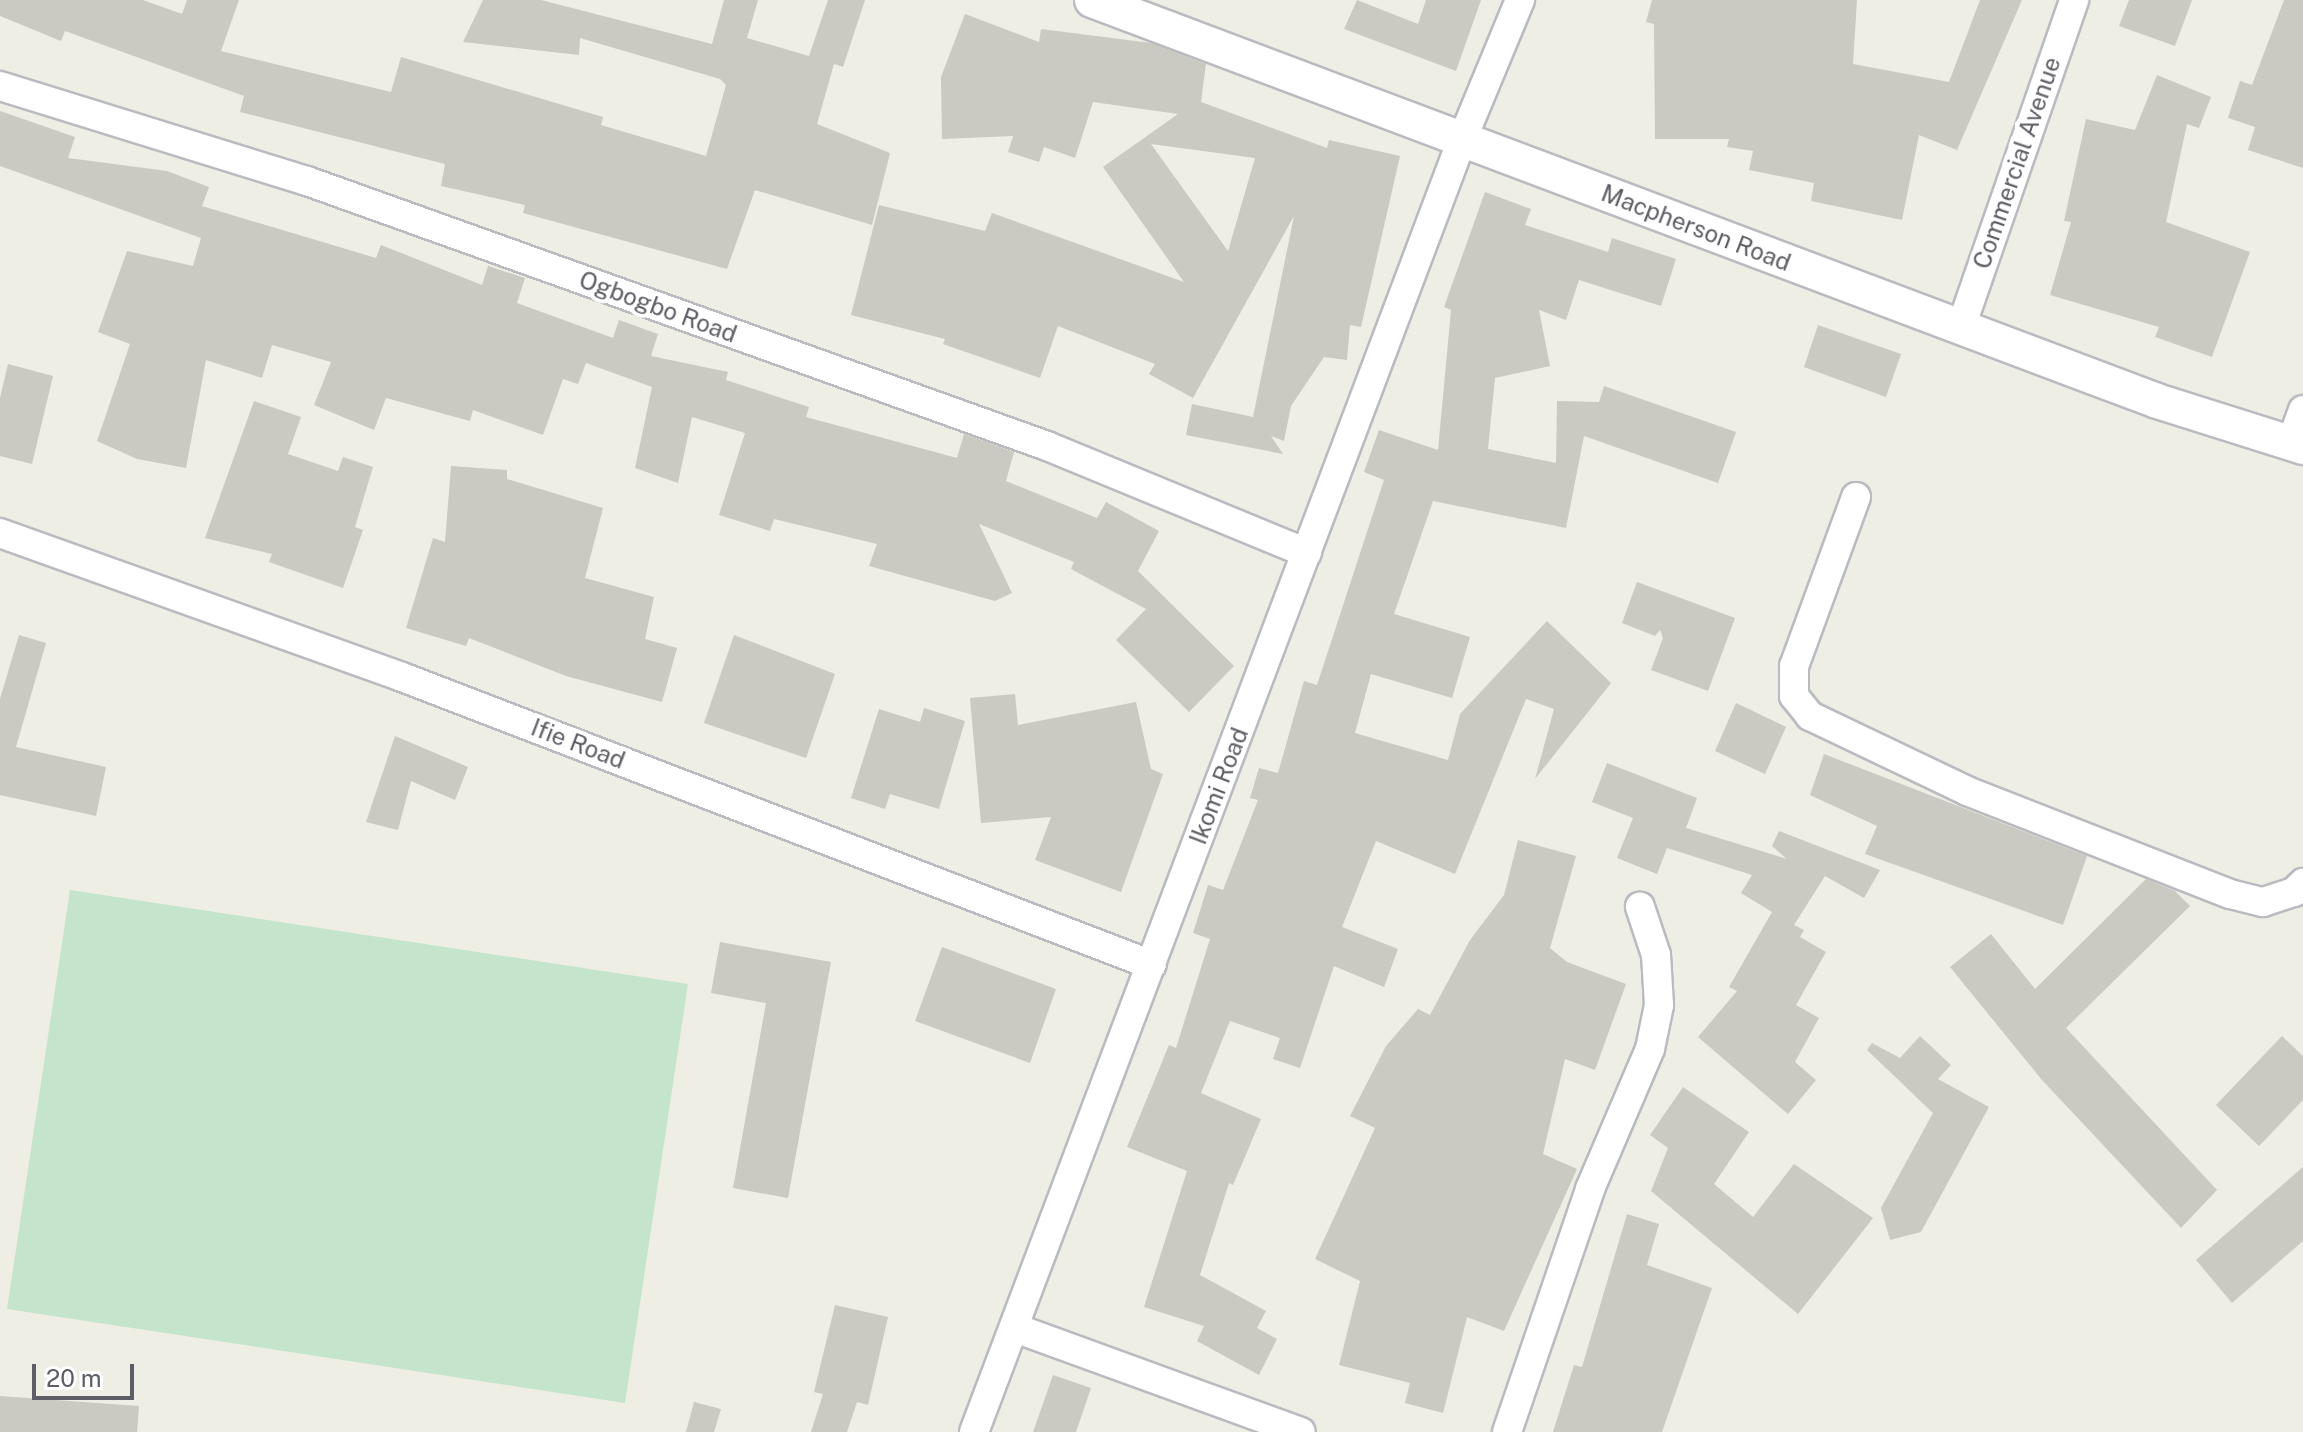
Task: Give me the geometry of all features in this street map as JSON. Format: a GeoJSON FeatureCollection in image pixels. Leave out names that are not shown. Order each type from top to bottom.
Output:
{"type":"FeatureCollection","features":[{"type":"Feature","properties":{"kind":"street","name":"Macpherson Road"},"geometry":{"type":"LineString","coordinates":[[1092,0],[2157,401],[2297,445]]}},
{"type":"Feature","properties":{"kind":"street","name":"Ikomi Road"},"geometry":{"type":"LineString","coordinates":[[974,1432],[1462,140],[1520,0]]}},
{"type":"Feature","properties":{"kind":"street","name":"Commercial Avenue"},"geometry":{"type":"LineString","coordinates":[[1961,327],[2074,0]]}},
{"type":"Feature","properties":{"kind":"street","name":"Ogbogbo Road"},"geometry":{"type":"LineString","coordinates":[[0,86],[307,181],[1047,446],[1307,553]]}},
{"type":"Feature","properties":{"kind":"street"},"geometry":{"type":"LineString","coordinates":[[2297,445],[2303,410]]}},
{"type":"Feature","properties":{"kind":"street"},"geometry":{"type":"LineString","coordinates":[[1856,497],[1794,666],[1794,696],[1810,716],[1967,791],[2230,894],[2263,902],[2294,892],[2303,883]]}},
{"type":"Feature","properties":{"kind":"street","name":"Ifie Road"},"geometry":{"type":"LineString","coordinates":[[0,533],[417,683],[1152,965]]}},
{"type":"Feature","properties":{"kind":"street"},"geometry":{"type":"LineString","coordinates":[[1507,1432],[1590,1189],[1650,1049],[1659,1005],[1656,955],[1640,907]]}},
{"type":"Feature","properties":{"kind":"street"},"geometry":{"type":"LineString","coordinates":[[1015,1328],[1301,1432]]}},
{"type":"Feature","properties":{"kind":"green space"},"geometry":{"type":"Polygon","coordinates":[[[70,890],[688,984],[625,1403],[7,1309],[70,890]]]}},
{"type":"Feature","properties":{"kind":"building"},"geometry":{"type":"Polygon","coordinates":[[[0,0],[143,0],[182,14],[187,0],[239,0],[221,51],[391,92],[401,57],[603,117],[601,125],[706,156],[726,85],[720,79],[580,38],[579,55],[463,42],[483,0],[541,0],[712,44],[724,0],[758,0],[747,38],[809,56],[828,0],[865,0],[843,67],[834,64],[817,124],[890,153],[872,225],[755,190],[727,269],[523,213],[525,205],[441,186],[445,164],[240,112],[244,96],[65,31],[61,41],[0,16],[0,0]]]}},
{"type":"Feature","properties":{"kind":"building"},"geometry":{"type":"Polygon","coordinates":[[[1357,0],[1418,24],[1426,0],[1481,0],[1456,71],[1344,29],[1357,0]]]}},
{"type":"Feature","properties":{"kind":"building"},"geometry":{"type":"Polygon","coordinates":[[[1652,0],[1857,0],[1853,64],[1949,82],[1980,0],[2022,0],[1957,150],[1919,135],[1902,220],[1811,201],[1814,183],[1749,170],[1753,151],[1727,147],[1729,139],[1655,139],[1654,24],[1646,22],[1652,0]]]}},
{"type":"Feature","properties":{"kind":"building"},"geometry":{"type":"Polygon","coordinates":[[[2129,0],[2192,0],[2175,46],[2119,26],[2129,0]]]}},
{"type":"Feature","properties":{"kind":"building"},"geometry":{"type":"Polygon","coordinates":[[[2284,0],[2303,0],[2303,168],[2248,150],[2255,127],[2228,118],[2240,81],[2252,85],[2284,0]]]}},
{"type":"Feature","properties":{"kind":"building"},"geometry":{"type":"Polygon","coordinates":[[[965,14],[1039,42],[1041,29],[1151,43],[1206,64],[1201,102],[1327,148],[1329,140],[1400,156],[1361,327],[1350,325],[1347,360],[1324,357],[1291,406],[1284,441],[1271,436],[1283,454],[1186,435],[1192,404],[1253,417],[1294,216],[1193,398],[1149,374],[1155,364],[1058,326],[1040,378],[943,344],[945,339],[851,315],[879,205],[985,231],[992,213],[1184,282],[1103,167],[1178,114],[1093,102],[1075,158],[1044,147],[1039,162],[1008,152],[1013,136],[942,139],[941,77],[965,14]],[[1151,144],[1228,251],[1255,158],[1151,144]]]}},
{"type":"Feature","properties":{"kind":"building"},"geometry":{"type":"Polygon","coordinates":[[[2157,75],[2211,97],[2199,128],[2187,124],[2166,222],[2250,252],[2212,357],[2155,337],[2159,327],[2050,295],[2071,222],[2064,221],[2086,119],[2135,130],[2157,75]]]}},
{"type":"Feature","properties":{"kind":"building"},"geometry":{"type":"Polygon","coordinates":[[[0,111],[75,137],[68,158],[167,171],[209,187],[202,206],[376,258],[381,245],[482,285],[488,266],[525,278],[517,303],[613,338],[619,320],[658,334],[651,356],[728,372],[726,380],[809,407],[806,417],[957,458],[964,434],[1014,452],[1006,481],[1097,518],[1106,502],[1159,531],[1138,571],[1234,666],[1189,712],[1116,640],[1146,609],[1071,569],[1074,562],[979,524],[1012,593],[995,601],[869,566],[877,544],[774,519],[770,531],[719,515],[745,433],[692,417],[678,483],[635,468],[652,387],[586,363],[578,384],[563,379],[543,435],[473,410],[470,421],[386,398],[374,430],[314,405],[331,362],[272,345],[262,378],[206,360],[186,468],[137,459],[97,441],[130,344],[98,332],[127,251],[193,266],[201,238],[0,166],[0,111]]]}},
{"type":"Feature","properties":{"kind":"building"},"geometry":{"type":"Polygon","coordinates":[[[1485,192],[1531,209],[1525,225],[1608,252],[1612,238],[1676,259],[1661,306],[1579,280],[1566,320],[1539,310],[1550,366],[1495,378],[1488,449],[1556,463],[1557,401],[1599,402],[1604,386],[1736,432],[1718,483],[1584,436],[1566,528],[1433,501],[1394,614],[1470,637],[1452,698],[1371,674],[1355,733],[1448,760],[1460,714],[1547,621],[1611,683],[1535,779],[1554,709],[1526,699],[1455,874],[1376,841],[1342,927],[1398,949],[1384,987],[1334,966],[1300,1068],[1273,1059],[1280,1038],[1230,1021],[1201,1093],[1261,1119],[1233,1185],[1229,1183],[1200,1275],[1266,1311],[1257,1328],[1277,1339],[1259,1375],[1197,1341],[1204,1326],[1144,1307],[1187,1171],[1127,1147],[1169,1045],[1176,1048],[1210,939],[1193,933],[1208,885],[1223,890],[1258,800],[1250,798],[1259,768],[1278,773],[1304,681],[1317,685],[1384,480],[1364,472],[1379,430],[1438,450],[1451,310],[1444,307],[1485,192]]]}},
{"type":"Feature","properties":{"kind":"building"},"geometry":{"type":"Polygon","coordinates":[[[1818,325],[1901,354],[1886,397],[1804,367],[1818,325]]]}},
{"type":"Feature","properties":{"kind":"building"},"geometry":{"type":"Polygon","coordinates":[[[8,364],[53,376],[32,464],[0,456],[0,398],[8,364]]]}},
{"type":"Feature","properties":{"kind":"building"},"geometry":{"type":"Polygon","coordinates":[[[254,401],[301,417],[288,454],[338,471],[343,457],[373,467],[355,527],[363,530],[343,588],[269,562],[272,554],[205,538],[254,401]]]}},
{"type":"Feature","properties":{"kind":"building"},"geometry":{"type":"Polygon","coordinates":[[[451,466],[507,470],[507,479],[603,508],[585,578],[654,597],[645,639],[677,648],[662,702],[566,676],[469,638],[466,646],[406,628],[433,538],[445,542],[451,466]]]}},
{"type":"Feature","properties":{"kind":"building"},"geometry":{"type":"Polygon","coordinates":[[[1637,582],[1735,618],[1708,691],[1651,670],[1663,638],[1660,630],[1655,636],[1622,623],[1637,582]]]}},
{"type":"Feature","properties":{"kind":"building"},"geometry":{"type":"Polygon","coordinates":[[[19,635],[46,643],[16,747],[106,767],[96,816],[0,795],[0,699],[19,635]]]}},
{"type":"Feature","properties":{"kind":"building"},"geometry":{"type":"Polygon","coordinates":[[[734,635],[835,674],[806,758],[704,723],[734,635]]]}},
{"type":"Feature","properties":{"kind":"building"},"geometry":{"type":"Polygon","coordinates":[[[1015,694],[1018,725],[1136,702],[1151,769],[1163,774],[1121,892],[1035,860],[1051,817],[981,823],[970,698],[1015,694]]]}},
{"type":"Feature","properties":{"kind":"building"},"geometry":{"type":"Polygon","coordinates":[[[1736,703],[1786,727],[1765,774],[1715,751],[1736,703]]]}},
{"type":"Feature","properties":{"kind":"building"},"geometry":{"type":"Polygon","coordinates":[[[924,708],[965,721],[939,809],[890,794],[885,809],[851,798],[879,709],[920,722],[924,708]]]}},
{"type":"Feature","properties":{"kind":"building"},"geometry":{"type":"Polygon","coordinates":[[[395,736],[468,767],[455,800],[411,781],[398,830],[366,822],[395,736]]]}},
{"type":"Feature","properties":{"kind":"building"},"geometry":{"type":"Polygon","coordinates":[[[1824,754],[2087,856],[2063,925],[1865,854],[1877,826],[1810,795],[1824,754]]]}},
{"type":"Feature","properties":{"kind":"building"},"geometry":{"type":"Polygon","coordinates":[[[1607,763],[1697,798],[1686,828],[1787,859],[1772,846],[1779,831],[1880,870],[1864,898],[1825,876],[1794,925],[1804,930],[1800,937],[1826,952],[1796,1005],[1819,1018],[1795,1062],[1816,1080],[1788,1114],[1698,1037],[1737,991],[1729,987],[1772,912],[1741,893],[1752,875],[1667,848],[1657,874],[1617,858],[1633,818],[1592,802],[1607,763]]]}},
{"type":"Feature","properties":{"kind":"building"},"geometry":{"type":"Polygon","coordinates":[[[1518,840],[1576,856],[1550,948],[1567,962],[1626,984],[1595,1070],[1565,1059],[1543,1154],[1577,1169],[1504,1331],[1467,1317],[1443,1413],[1405,1403],[1410,1383],[1339,1365],[1360,1281],[1315,1259],[1375,1128],[1350,1116],[1386,1046],[1418,1009],[1430,1015],[1470,940],[1504,895],[1518,840]]]}},
{"type":"Feature","properties":{"kind":"building"},"geometry":{"type":"Polygon","coordinates":[[[2146,879],[2175,891],[2190,906],[2066,1028],[2217,1190],[2181,1228],[2042,1080],[1950,967],[1991,934],[2035,989],[2146,879]]]}},
{"type":"Feature","properties":{"kind":"building"},"geometry":{"type":"Polygon","coordinates":[[[720,942],[831,962],[788,1198],[733,1188],[766,1003],[711,993],[720,942]]]}},
{"type":"Feature","properties":{"kind":"building"},"geometry":{"type":"Polygon","coordinates":[[[942,947],[1056,989],[1030,1063],[915,1021],[942,947]]]}},
{"type":"Feature","properties":{"kind":"building"},"geometry":{"type":"Polygon","coordinates":[[[1920,1036],[1951,1065],[1938,1079],[1989,1107],[1921,1232],[1890,1240],[1881,1208],[1933,1113],[1867,1050],[1872,1043],[1900,1058],[1920,1036]]]}},
{"type":"Feature","properties":{"kind":"building"},"geometry":{"type":"Polygon","coordinates":[[[2282,1036],[2303,1056],[2303,1100],[2259,1146],[2216,1105],[2282,1036]]]}},
{"type":"Feature","properties":{"kind":"building"},"geometry":{"type":"Polygon","coordinates":[[[1683,1087],[1749,1132],[1714,1184],[1753,1217],[1794,1164],[1873,1218],[1798,1314],[1651,1191],[1668,1148],[1650,1135],[1683,1087]]]}},
{"type":"Feature","properties":{"kind":"building"},"geometry":{"type":"Polygon","coordinates":[[[2303,1167],[2303,1241],[2232,1303],[2196,1260],[2303,1167]]]}},
{"type":"Feature","properties":{"kind":"building"},"geometry":{"type":"Polygon","coordinates":[[[1627,1214],[1659,1224],[1647,1265],[1712,1288],[1662,1432],[1553,1432],[1574,1365],[1582,1367],[1627,1214]]]}},
{"type":"Feature","properties":{"kind":"building"},"geometry":{"type":"Polygon","coordinates":[[[835,1305],[888,1317],[868,1405],[857,1402],[847,1432],[811,1432],[823,1394],[814,1392],[835,1305]]]}},
{"type":"Feature","properties":{"kind":"building"},"geometry":{"type":"Polygon","coordinates":[[[1053,1375],[1091,1388],[1076,1432],[1033,1432],[1053,1375]]]}},
{"type":"Feature","properties":{"kind":"building"},"geometry":{"type":"Polygon","coordinates":[[[0,1396],[139,1406],[137,1432],[0,1432],[0,1396]]]}},
{"type":"Feature","properties":{"kind":"building"},"geometry":{"type":"Polygon","coordinates":[[[694,1402],[721,1409],[714,1432],[686,1432],[694,1402]]]}}]}
